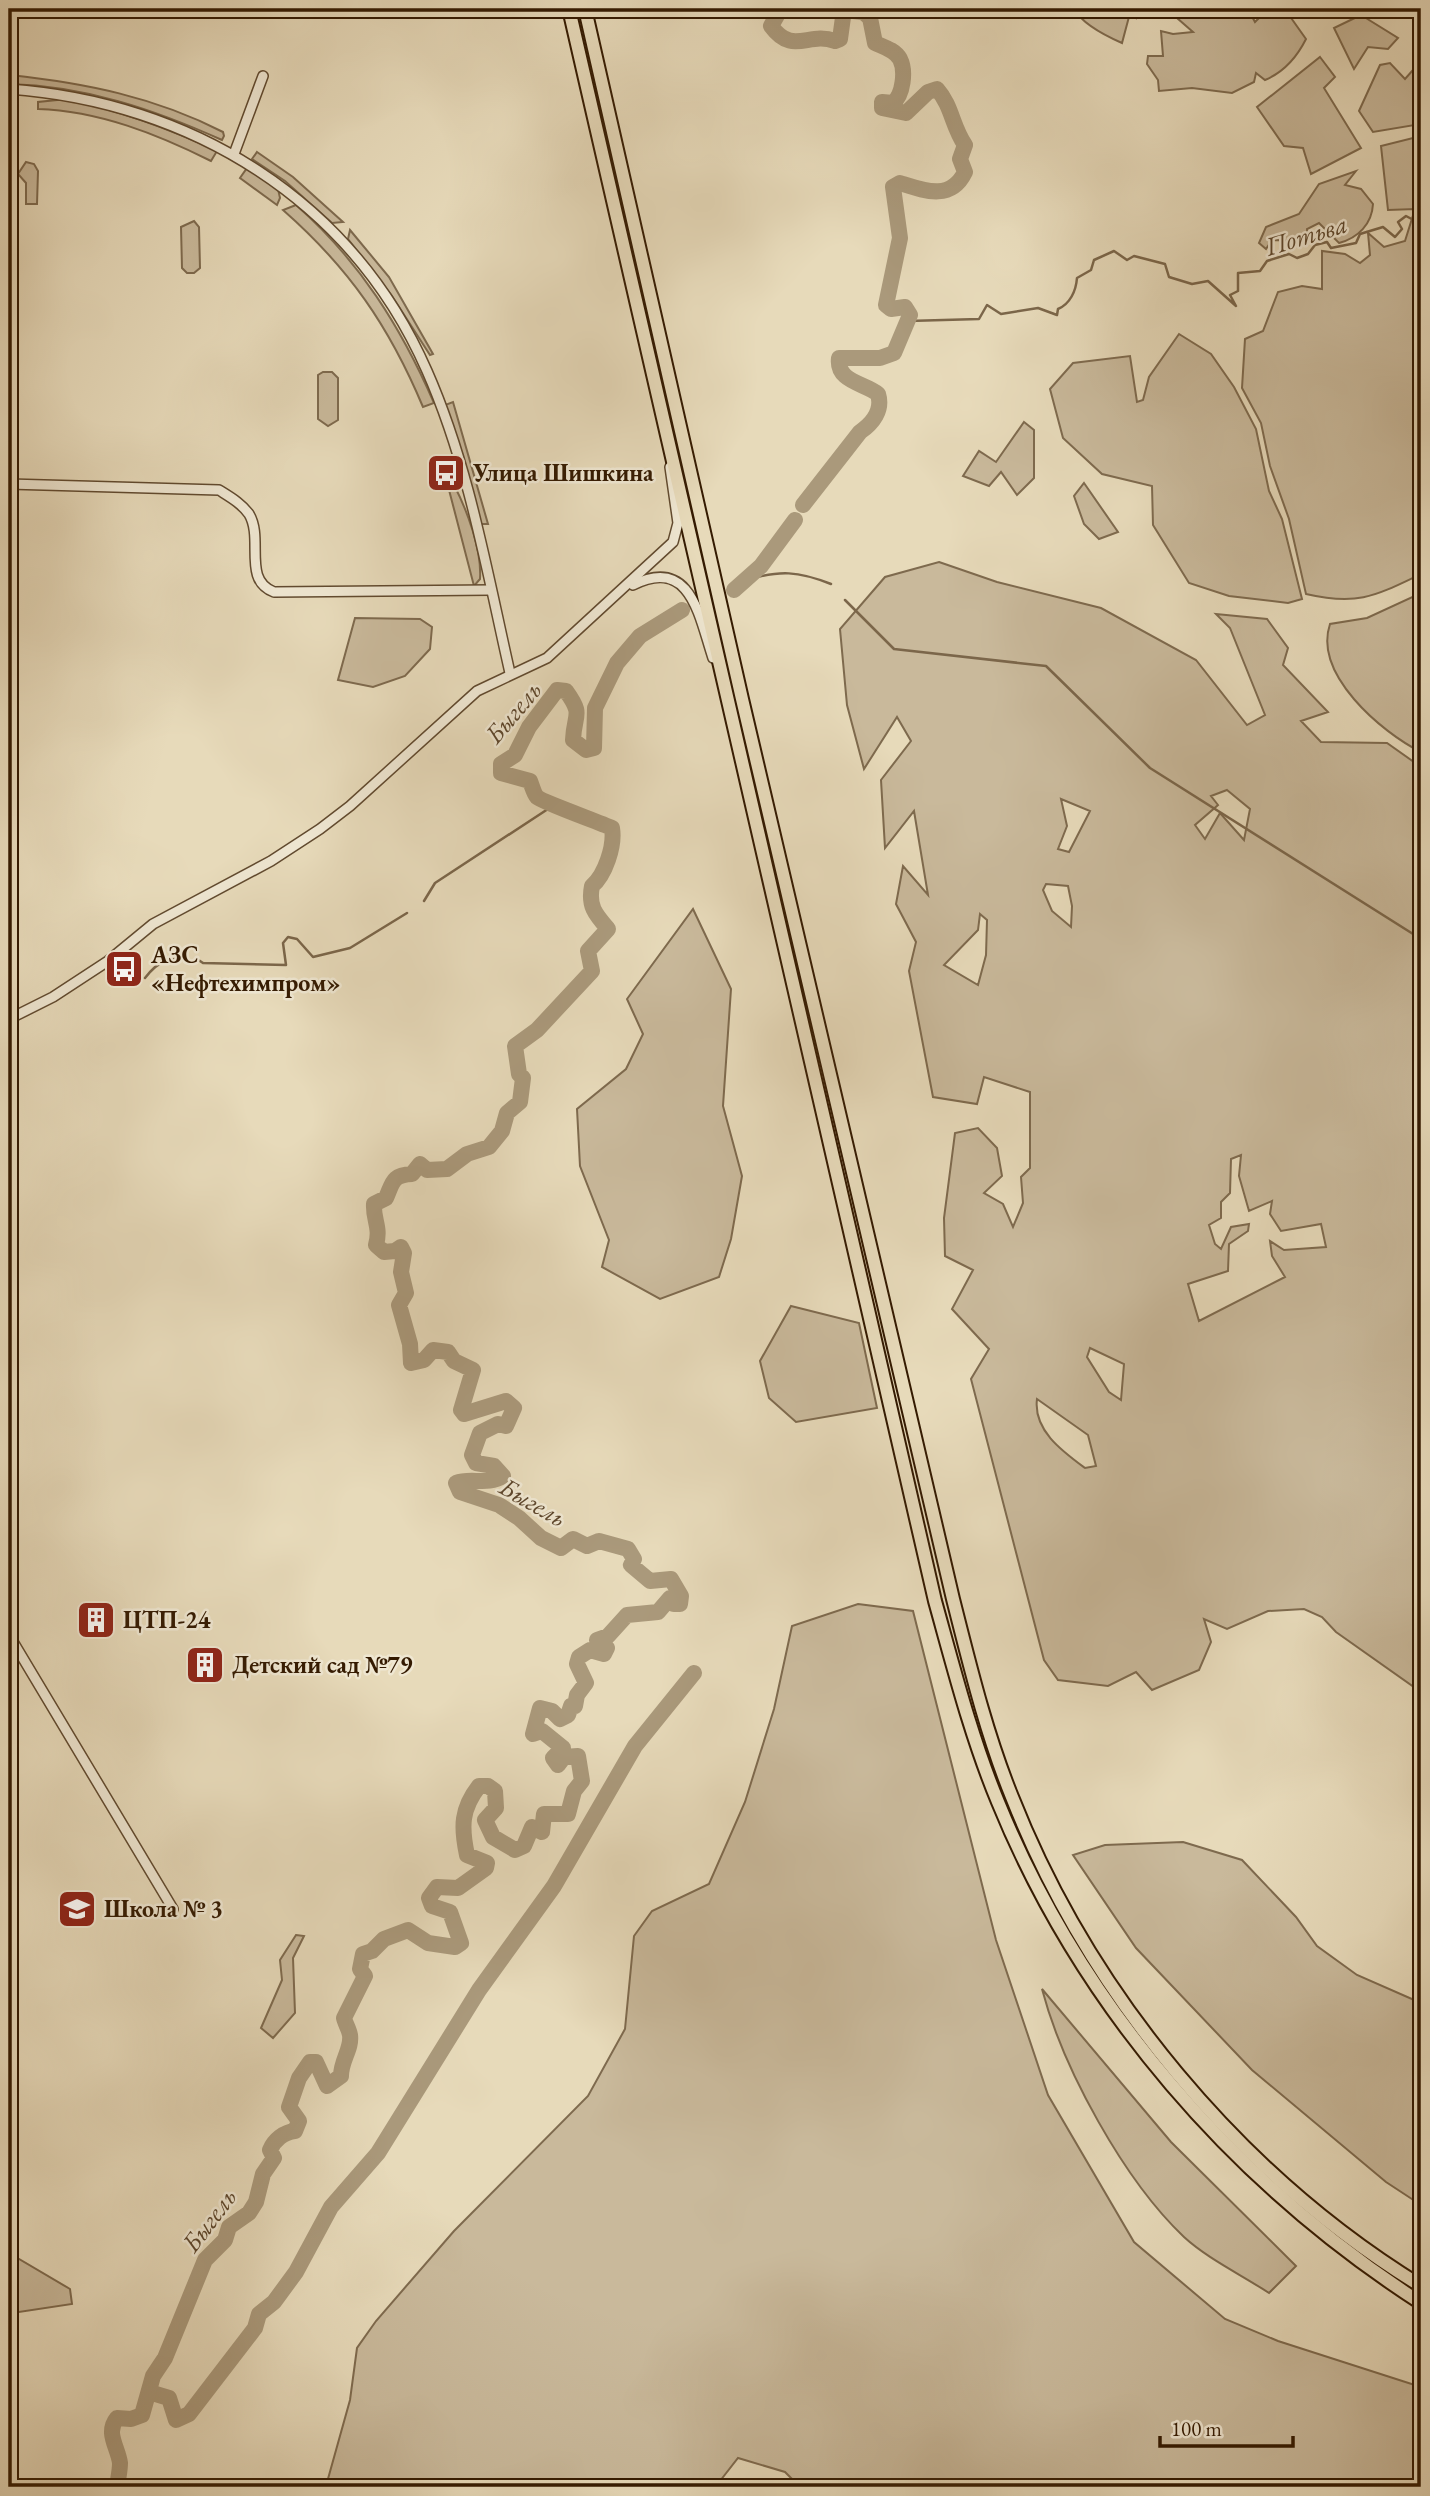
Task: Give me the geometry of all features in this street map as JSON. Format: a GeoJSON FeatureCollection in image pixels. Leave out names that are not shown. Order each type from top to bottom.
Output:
{"type":"FeatureCollection","features":[{"type":"Feature","properties":{"kind":"highway"},"geometry":{"type":"LineString","coordinates":[[569,9],[935,1601],[973,1734],[998,1802],[1023,1858],[1093,1983],[1173,2088],[1268,2186],[1371,2270],[1421,2303]]}},
{"type":"Feature","properties":{"kind":"highway"},"geometry":{"type":"LineString","coordinates":[[585,9],[742,699],[953,1599],[995,1751],[1037,1855],[1103,1974],[1182,2079],[1274,2175],[1378,2260],[1421,2287]]}},
{"type":"Feature","properties":{"kind":"street"},"geometry":{"type":"LineString","coordinates":[[233,154],[263,76]]}},
{"type":"Feature","properties":{"kind":"street"},"geometry":{"type":"LineString","coordinates":[[9,89],[94,100],[184,129],[233,154],[306,207],[371,276],[400,320],[426,369],[447,423],[510,673]]}},
{"type":"Feature","properties":{"kind":"street"},"geometry":{"type":"LineString","coordinates":[[9,1020],[86,976],[153,924],[271,860],[320,829],[350,806],[477,691],[510,673],[547,658],[663,554],[677,533],[669,448]]}},
{"type":"Feature","properties":{"kind":"street"},"geometry":{"type":"LineString","coordinates":[[9,484],[219,490],[237,500],[249,514],[255,531],[257,581],[263,588],[274,592],[491,590]]}},
{"type":"Feature","properties":{"kind":"street"},"geometry":{"type":"LineString","coordinates":[[622,590],[645,579],[659,577],[671,578],[682,585],[693,597],[728,703]]}},
{"type":"Feature","properties":{"kind":"street"},"geometry":{"type":"LineString","coordinates":[[9,1635],[173,1909]]}},
{"type":"Feature","properties":{"kind":"shaded area"},"geometry":{"type":"Polygon","coordinates":[[[1074,9],[1138,9],[1136,18],[1130,13],[1122,43],[1089,25],[1074,9]]]}},
{"type":"Feature","properties":{"kind":"shaded area"},"geometry":{"type":"Polygon","coordinates":[[[1248,9],[1255,22],[1264,13],[1262,9],[1305,9],[1309,12],[1289,15],[1306,39],[1294,58],[1278,73],[1265,80],[1256,73],[1254,82],[1232,93],[1192,88],[1159,91],[1158,80],[1147,64],[1148,56],[1163,56],[1161,31],[1173,34],[1193,32],[1169,11],[1248,9]]]}},
{"type":"Feature","properties":{"kind":"shaded area"},"geometry":{"type":"Polygon","coordinates":[[[1361,15],[1398,38],[1388,49],[1368,47],[1354,69],[1334,28],[1361,15]]]}},
{"type":"Feature","properties":{"kind":"shaded area"},"geometry":{"type":"Polygon","coordinates":[[[1320,57],[1335,77],[1324,88],[1361,148],[1311,174],[1303,148],[1284,146],[1257,107],[1320,57]]]}},
{"type":"Feature","properties":{"kind":"shaded area"},"geometry":{"type":"Polygon","coordinates":[[[1421,61],[1421,124],[1373,132],[1359,111],[1380,65],[1390,63],[1405,79],[1421,61]]]}},
{"type":"Feature","properties":{"kind":"shaded area"},"geometry":{"type":"Polygon","coordinates":[[[10,75],[119,93],[172,109],[223,132],[224,136],[222,140],[170,118],[92,94],[9,84],[10,75]]]}},
{"type":"Feature","properties":{"kind":"shaded area"},"geometry":{"type":"Polygon","coordinates":[[[67,99],[144,121],[217,151],[211,161],[170,142],[105,119],[38,109],[38,102],[67,99]]]}},
{"type":"Feature","properties":{"kind":"shaded area"},"geometry":{"type":"Polygon","coordinates":[[[1421,136],[1421,574],[1366,597],[1339,599],[1306,594],[1289,519],[1270,466],[1261,423],[1242,388],[1245,339],[1263,331],[1278,292],[1302,286],[1322,289],[1322,251],[1345,254],[1360,263],[1370,255],[1368,233],[1384,247],[1405,241],[1415,209],[1388,210],[1381,146],[1421,136]]]}},
{"type":"Feature","properties":{"kind":"shaded area"},"geometry":{"type":"Polygon","coordinates":[[[257,152],[293,177],[343,222],[332,223],[285,181],[252,159],[257,152]]]}},
{"type":"Feature","properties":{"kind":"shaded area"},"geometry":{"type":"Polygon","coordinates":[[[26,162],[34,164],[38,171],[37,204],[26,204],[26,183],[18,174],[26,162]]]}},
{"type":"Feature","properties":{"kind":"shaded area"},"geometry":{"type":"Polygon","coordinates":[[[247,168],[278,189],[280,198],[277,205],[240,178],[247,168]]]}},
{"type":"Feature","properties":{"kind":"shaded area"},"geometry":{"type":"Polygon","coordinates":[[[1356,171],[1345,185],[1361,189],[1373,204],[1367,224],[1358,234],[1339,243],[1319,223],[1307,229],[1308,241],[1272,240],[1266,249],[1259,243],[1266,227],[1299,214],[1319,184],[1356,171]]]}},
{"type":"Feature","properties":{"kind":"shaded area"},"geometry":{"type":"Polygon","coordinates":[[[296,205],[340,248],[376,296],[407,348],[434,403],[423,407],[396,350],[365,300],[328,254],[283,210],[296,205]]]}},
{"type":"Feature","properties":{"kind":"shaded area"},"geometry":{"type":"Polygon","coordinates":[[[194,221],[199,227],[200,268],[194,273],[187,273],[182,268],[181,227],[194,221]]]}},
{"type":"Feature","properties":{"kind":"shaded area"},"geometry":{"type":"Polygon","coordinates":[[[350,230],[389,277],[433,354],[430,355],[392,296],[348,239],[350,230]]]}},
{"type":"Feature","properties":{"kind":"shaded area"},"geometry":{"type":"Polygon","coordinates":[[[1179,334],[1211,354],[1234,387],[1256,429],[1269,491],[1282,519],[1302,599],[1288,603],[1229,596],[1189,583],[1153,525],[1152,486],[1102,474],[1063,438],[1050,389],[1073,363],[1130,356],[1137,402],[1143,400],[1149,377],[1179,334]]]}},
{"type":"Feature","properties":{"kind":"shaded area"},"geometry":{"type":"Polygon","coordinates":[[[332,372],[338,378],[338,420],[328,426],[318,419],[318,375],[332,372]]]}},
{"type":"Feature","properties":{"kind":"shaded area"},"geometry":{"type":"Polygon","coordinates":[[[453,402],[488,524],[481,524],[445,405],[453,402]]]}},
{"type":"Feature","properties":{"kind":"shaded area"},"geometry":{"type":"Polygon","coordinates":[[[1024,422],[1034,430],[1034,478],[1017,495],[1001,472],[989,486],[963,476],[979,451],[996,462],[1024,422]]]}},
{"type":"Feature","properties":{"kind":"shaded area"},"geometry":{"type":"Polygon","coordinates":[[[1084,483],[1118,532],[1099,539],[1084,524],[1074,496],[1084,483]]]}},
{"type":"Feature","properties":{"kind":"shaded area"},"geometry":{"type":"Polygon","coordinates":[[[454,485],[464,506],[479,556],[480,579],[474,586],[448,486],[454,485]]]}},
{"type":"Feature","properties":{"kind":"shaded area"},"geometry":{"type":"Polygon","coordinates":[[[939,562],[997,582],[1101,608],[1196,660],[1247,725],[1265,715],[1230,628],[1216,614],[1267,619],[1288,648],[1283,665],[1328,712],[1301,721],[1321,742],[1387,743],[1421,767],[1421,1692],[1336,1632],[1322,1617],[1304,1609],[1268,1611],[1227,1629],[1204,1619],[1211,1642],[1199,1670],[1152,1690],[1136,1672],[1108,1686],[1058,1680],[1044,1660],[971,1379],[989,1349],[952,1309],[973,1270],[945,1256],[944,1218],[955,1133],[978,1128],[997,1148],[1002,1176],[984,1193],[1003,1204],[1013,1227],[1023,1203],[1021,1177],[1030,1168],[1030,1092],[984,1077],[977,1104],[933,1097],[909,971],[916,942],[896,904],[903,866],[928,895],[914,811],[885,848],[881,780],[911,741],[897,717],[864,769],[847,705],[840,629],[885,577],[939,562]],[[1227,790],[1211,796],[1218,805],[1195,825],[1205,839],[1220,813],[1244,840],[1250,809],[1227,790]],[[1061,799],[1067,826],[1058,849],[1069,852],[1090,811],[1061,799]],[[1046,884],[1043,890],[1052,911],[1071,927],[1072,906],[1068,886],[1046,884]],[[980,914],[978,930],[944,965],[978,985],[986,955],[987,920],[980,914]],[[1241,1155],[1231,1159],[1230,1193],[1221,1202],[1221,1218],[1209,1225],[1215,1244],[1221,1249],[1231,1227],[1249,1224],[1248,1231],[1229,1244],[1228,1271],[1188,1284],[1199,1321],[1285,1277],[1272,1256],[1270,1241],[1284,1250],[1326,1247],[1321,1224],[1281,1231],[1270,1214],[1272,1201],[1249,1211],[1239,1176],[1241,1155]],[[1090,1348],[1087,1357],[1109,1392],[1121,1400],[1124,1364],[1090,1348]],[[1037,1399],[1040,1420],[1051,1439],[1067,1454],[1085,1468],[1096,1466],[1088,1435],[1037,1399]]]}},
{"type":"Feature","properties":{"kind":"shaded area"},"geometry":{"type":"Polygon","coordinates":[[[1421,593],[1421,752],[1388,731],[1354,699],[1331,662],[1327,643],[1330,624],[1367,618],[1421,593]]]}},
{"type":"Feature","properties":{"kind":"shaded area"},"geometry":{"type":"Polygon","coordinates":[[[355,618],[420,619],[432,627],[430,649],[405,676],[373,687],[338,680],[355,618]]]}},
{"type":"Feature","properties":{"kind":"shaded area"},"geometry":{"type":"Polygon","coordinates":[[[693,909],[731,989],[723,1106],[742,1176],[731,1239],[719,1277],[660,1299],[602,1267],[609,1240],[580,1166],[577,1109],[626,1069],[643,1034],[627,999],[693,909]]]}},
{"type":"Feature","properties":{"kind":"shaded area"},"geometry":{"type":"Polygon","coordinates":[[[791,1306],[859,1323],[877,1408],[796,1422],[769,1398],[760,1361],[791,1306]]]}},
{"type":"Feature","properties":{"kind":"shaded area"},"geometry":{"type":"Polygon","coordinates":[[[858,1604],[913,1611],[996,1940],[1048,2095],[1134,2242],[1225,2319],[1278,2341],[1421,2387],[1421,2487],[800,2487],[785,2472],[738,2458],[720,2481],[720,2487],[326,2486],[350,2400],[357,2348],[376,2321],[454,2231],[588,2096],[625,2029],[634,1936],[652,1911],[709,1884],[745,1802],[774,1709],[792,1626],[858,1604]]]}},
{"type":"Feature","properties":{"kind":"shaded area"},"geometry":{"type":"Polygon","coordinates":[[[1183,1842],[1242,1860],[1296,1917],[1317,1946],[1357,1975],[1421,2003],[1421,2205],[1386,2182],[1252,2070],[1136,1948],[1073,1855],[1105,1845],[1183,1842]]]}},
{"type":"Feature","properties":{"kind":"shaded area"},"geometry":{"type":"Polygon","coordinates":[[[296,1935],[304,1936],[293,1958],[295,2013],[273,2038],[261,2028],[282,1980],[280,1960],[296,1935]]]}},
{"type":"Feature","properties":{"kind":"shaded area"},"geometry":{"type":"Polygon","coordinates":[[[1042,1989],[1171,2142],[1296,2266],[1269,2293],[1193,2245],[1139,2185],[1118,2155],[1080,2088],[1042,1989]]]}},
{"type":"Feature","properties":{"kind":"shaded area"},"geometry":{"type":"Polygon","coordinates":[[[9,2259],[19,2259],[70,2289],[72,2304],[19,2312],[9,2303],[9,2259]]]}},
{"type":"Feature","properties":{"kind":"waterway","name":"Быгель"},"geometry":{"type":"LineString","coordinates":[[778,9],[780,10],[771,26],[786,40],[794,41],[840,39],[844,10],[863,12],[870,18],[875,43],[895,53],[902,64],[899,94],[893,103],[882,102],[882,108],[906,113],[928,92],[937,89],[946,102],[965,145],[960,159],[965,172],[952,187],[937,191],[900,183],[893,187],[900,238],[886,305],[891,309],[905,307],[910,315],[894,353],[880,358],[839,358],[839,366],[847,377],[878,394],[878,411],[803,505]]}},
{"type":"Feature","properties":{"kind":"waterway","name":"Потьва"},"geometry":{"type":"LineString","coordinates":[[908,321],[979,319],[987,305],[1001,314],[1038,308],[1057,315],[1058,309],[1072,296],[1077,278],[1091,270],[1094,260],[1114,251],[1127,260],[1134,256],[1165,264],[1169,277],[1192,284],[1208,281],[1236,306],[1230,295],[1238,291],[1238,273],[1260,271],[1267,261],[1289,254],[1297,258],[1308,254],[1315,245],[1327,242],[1331,248],[1356,243],[1360,234],[1383,227],[1395,237],[1402,229],[1398,222],[1406,216],[1421,224]]}},
{"type":"Feature","properties":{"kind":"waterway","name":"Быгель"},"geometry":{"type":"LineString","coordinates":[[734,590],[761,566],[795,520]]}},
{"type":"Feature","properties":{"kind":"waterway"},"geometry":{"type":"LineString","coordinates":[[746,580],[789,573],[809,576],[831,584]]}},
{"type":"Feature","properties":{"kind":"waterway"},"geometry":{"type":"LineString","coordinates":[[845,600],[894,649],[1046,666],[1150,768],[1421,939]]}},
{"type":"Feature","properties":{"kind":"waterway","name":"Быгель"},"geometry":{"type":"LineString","coordinates":[[117,2487],[120,2463],[112,2435],[114,2424],[117,2418],[131,2419],[142,2415],[153,2376],[165,2358],[205,2260],[225,2240],[229,2227],[249,2213],[256,2202],[263,2174],[274,2158],[270,2150],[274,2143],[283,2135],[295,2131],[299,2121],[289,2107],[299,2078],[310,2062],[316,2062],[327,2086],[341,2076],[350,2040],[344,2018],[365,1976],[360,1969],[363,1954],[372,1951],[384,1939],[408,1930],[428,1943],[455,1947],[461,1943],[450,1912],[432,1906],[429,1898],[437,1887],[458,1888],[486,1868],[487,1863],[467,1855],[465,1845],[464,1819],[473,1794],[479,1786],[488,1786],[495,1791],[496,1808],[485,1820],[493,1837],[515,1850],[524,1846],[532,1827],[542,1832],[544,1814],[568,1814],[574,1791],[582,1781],[578,1756],[564,1757],[558,1765],[553,1758],[563,1748],[542,1731],[533,1734],[540,1708],[552,1711],[560,1719],[568,1715],[586,1683],[577,1664],[579,1657],[590,1650],[604,1654],[607,1648],[597,1640],[608,1636],[627,1615],[658,1612],[670,1598],[674,1604],[680,1604],[681,1596],[671,1579],[650,1581],[631,1565],[634,1559],[628,1549],[599,1541],[587,1546],[573,1539],[561,1548],[541,1538],[519,1518],[499,1505],[460,1492],[456,1483],[491,1480],[503,1476],[494,1466],[476,1463],[472,1455],[480,1433],[498,1424],[506,1426],[514,1408],[506,1401],[464,1414],[461,1410],[473,1370],[454,1361],[448,1352],[433,1350],[424,1360],[411,1363],[410,1344],[399,1305],[406,1293],[401,1272],[404,1253],[401,1247],[395,1251],[384,1252],[376,1245],[378,1233],[374,1204],[386,1198],[397,1178],[412,1174],[420,1164],[427,1170],[447,1169],[467,1154],[489,1147],[502,1131],[507,1113],[520,1102],[523,1078],[519,1074],[515,1046],[537,1030],[592,971],[588,951],[608,929],[594,909],[591,893],[592,886],[608,860],[612,828],[541,800],[536,796],[530,781],[501,773],[501,764],[515,755],[529,727],[557,690],[566,691],[575,705],[577,715],[573,740],[586,750],[594,748],[595,708],[617,663],[640,636],[682,610]]}},
{"type":"Feature","properties":{"kind":"waterway"},"geometry":{"type":"LineString","coordinates":[[424,901],[435,883],[551,807]]}},
{"type":"Feature","properties":{"kind":"waterway"},"geometry":{"type":"LineString","coordinates":[[145,978],[160,963],[171,959],[192,963],[197,959],[203,963],[286,965],[283,943],[288,937],[297,939],[313,957],[350,948],[407,913]]}},
{"type":"Feature","properties":{"kind":"waterway","name":"Быгель"},"geometry":{"type":"LineString","coordinates":[[149,2392],[169,2398],[176,2420],[189,2414],[255,2328],[259,2314],[274,2302],[296,2272],[331,2207],[378,2153],[479,1990],[554,1886],[635,1746],[694,1673]]}},
{"type":"Feature","properties":{"kind":"place","name":"Улица Шишкина"},"geometry":{"type":"Point","coordinates":[446,473]}},
{"type":"Feature","properties":{"kind":"place","name":"АЗС «Нефтехимпром»"},"geometry":{"type":"Point","coordinates":[124,969]}},
{"type":"Feature","properties":{"kind":"place","name":"ЦТП-24"},"geometry":{"type":"Point","coordinates":[96,1620]}},
{"type":"Feature","properties":{"kind":"place","name":"Детский сад №79"},"geometry":{"type":"Point","coordinates":[205,1665]}},
{"type":"Feature","properties":{"kind":"place","name":"Школа № 3"},"geometry":{"type":"Point","coordinates":[77,1909]}}]}
